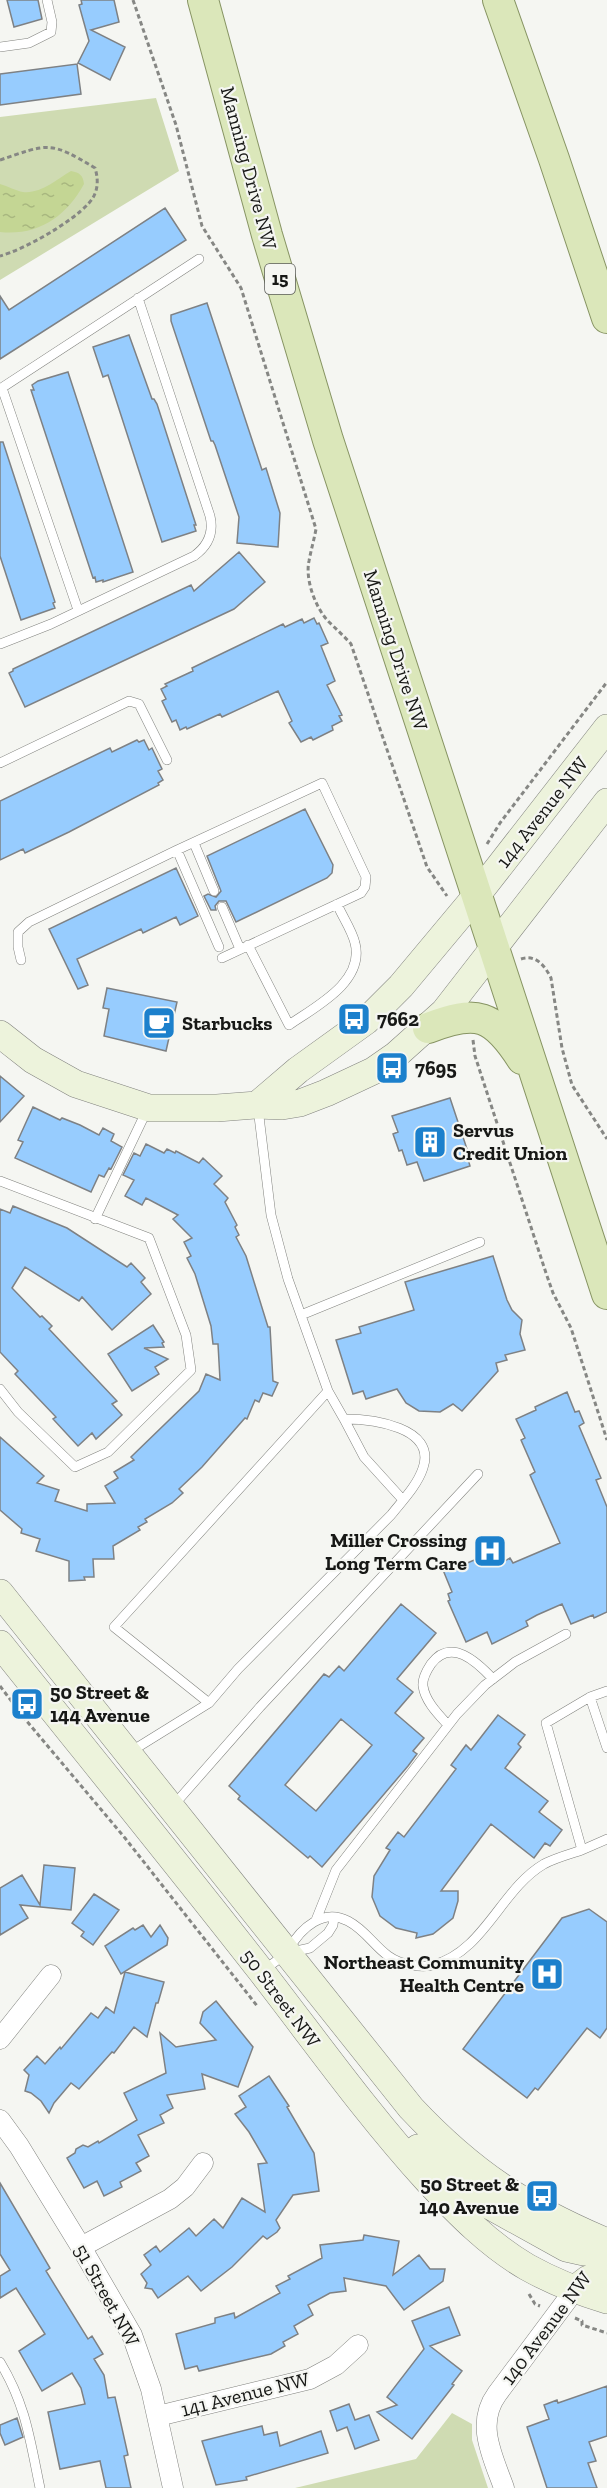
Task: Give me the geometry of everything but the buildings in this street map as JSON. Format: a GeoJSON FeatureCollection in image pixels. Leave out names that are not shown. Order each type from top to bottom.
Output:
{"type":"FeatureCollection","features":[{"type":"Feature","properties":{"kind":"main road","name":"Manning Drive NW"},"geometry":{"type":"LineString","coordinates":[[203,0],[267,235],[365,555],[463,896],[505,956],[538,1085],[607,1294]]}},
{"type":"Feature","properties":{"kind":"main road"},"geometry":{"type":"LineString","coordinates":[[498,0],[607,318]]}},
{"type":"Feature","properties":{"kind":"main road","name":"144 Avenue NW"},"geometry":{"type":"LineString","coordinates":[[257,1105],[298,1070],[343,1040],[378,1010],[463,896],[607,728]]}},
{"type":"Feature","properties":{"kind":"main road"},"geometry":{"type":"LineString","coordinates":[[0,1034],[33,1060],[76,1084],[149,1108],[282,1106],[300,1103],[345,1085],[388,1060],[428,1028],[505,956],[607,802]]}},
{"type":"Feature","properties":{"kind":"main road"},"geometry":{"type":"LineString","coordinates":[[428,1028],[454,1018],[482,1018],[508,1037],[538,1085]]}},
{"type":"Feature","properties":{"kind":"main road","name":"50 Street NW"},"geometry":{"type":"LineString","coordinates":[[2,1598],[393,2087],[435,2133],[489,2179],[517,2199],[607,2244]]}},
{"type":"Feature","properties":{"kind":"main road","name":"50 Street NW"},"geometry":{"type":"LineString","coordinates":[[0,1644],[261,1972],[373,2117],[440,2193],[491,2242],[527,2266],[575,2289],[607,2300]]}},
{"type":"Feature","properties":{"kind":"main road"},"geometry":{"type":"LineString","coordinates":[[373,2117],[396,2129],[466,2189],[509,2218],[574,2250],[596,2251],[607,2244]]}},
{"type":"Feature","properties":{"kind":"main road"},"geometry":{"type":"LineString","coordinates":[[575,2289],[588,2279],[607,2274]]}},
{"type":"Feature","properties":{"kind":"street"},"geometry":{"type":"LineString","coordinates":[[0,2039],[51,1975]]}},
{"type":"Feature","properties":{"kind":"street","name":"51 Street NW"},"geometry":{"type":"LineString","coordinates":[[0,2120],[19,2146],[132,2334],[143,2362],[158,2416],[173,2488]]}},
{"type":"Feature","properties":{"kind":"street"},"geometry":{"type":"LineString","coordinates":[[81,2247],[170,2199],[185,2187],[203,2163]]}},
{"type":"Feature","properties":{"kind":"street","name":"140 Avenue NW"},"geometry":{"type":"LineString","coordinates":[[504,2488],[487,2440],[487,2412],[496,2394],[607,2244]]}},
{"type":"Feature","properties":{"kind":"street","name":"141 Avenue NW"},"geometry":{"type":"LineString","coordinates":[[158,2416],[310,2379],[336,2365],[358,2345]]}},
{"type":"Feature","properties":{"kind":"lane"},"geometry":{"type":"LineString","coordinates":[[0,47],[29,43],[51,32],[52,22],[47,0]]}},
{"type":"Feature","properties":{"kind":"lane"},"geometry":{"type":"LineString","coordinates":[[78,610],[1,389],[199,259]]}},
{"type":"Feature","properties":{"kind":"lane"},"geometry":{"type":"LineString","coordinates":[[0,644],[194,556],[206,544],[211,530],[210,516],[138,298]]}},
{"type":"Feature","properties":{"kind":"lane"},"geometry":{"type":"LineString","coordinates":[[0,763],[129,701],[139,704],[167,760]]}},
{"type":"Feature","properties":{"kind":"lane"},"geometry":{"type":"LineString","coordinates":[[21,960],[18,932],[29,922],[322,783],[366,877],[365,887],[361,893],[222,958]]}},
{"type":"Feature","properties":{"kind":"lane"},"geometry":{"type":"LineString","coordinates":[[194,843],[214,891]]}},
{"type":"Feature","properties":{"kind":"lane"},"geometry":{"type":"LineString","coordinates":[[177,850],[219,947]]}},
{"type":"Feature","properties":{"kind":"lane"},"geometry":{"type":"LineString","coordinates":[[222,907],[289,1025],[329,997],[346,981],[356,961],[355,942],[337,904]]}},
{"type":"Feature","properties":{"kind":"lane"},"geometry":{"type":"LineString","coordinates":[[257,1105],[271,1215],[288,1279],[328,1391],[345,1419],[352,1439],[364,1457],[403,1500]]}},
{"type":"Feature","properties":{"kind":"lane"},"geometry":{"type":"LineString","coordinates":[[95,1219],[149,1108]]}},
{"type":"Feature","properties":{"kind":"lane"},"geometry":{"type":"LineString","coordinates":[[0,1181],[149,1239],[186,1335],[191,1370],[108,1452],[75,1467],[18,1412],[0,1389]]}},
{"type":"Feature","properties":{"kind":"lane"},"geometry":{"type":"LineString","coordinates":[[301,1314],[480,1242]]}},
{"type":"Feature","properties":{"kind":"lane"},"geometry":{"type":"LineString","coordinates":[[209,1703],[114,1627],[328,1391]]}},
{"type":"Feature","properties":{"kind":"lane"},"geometry":{"type":"LineString","coordinates":[[128,1754],[209,1703],[238,1669],[403,1500],[423,1470],[426,1456],[422,1444],[409,1432],[365,1419],[345,1419]]}},
{"type":"Feature","properties":{"kind":"lane"},"geometry":{"type":"LineString","coordinates":[[172,1808],[268,1699],[478,1474]]}},
{"type":"Feature","properties":{"kind":"lane"},"geometry":{"type":"LineString","coordinates":[[316,1920],[336,1870],[448,1725],[493,1678],[515,1662],[566,1634]]}},
{"type":"Feature","properties":{"kind":"lane"},"geometry":{"type":"LineString","coordinates":[[448,1725],[427,1698],[423,1685],[424,1675],[431,1663],[439,1656],[450,1652],[461,1653],[493,1678]]}},
{"type":"Feature","properties":{"kind":"lane"},"geometry":{"type":"LineString","coordinates":[[582,1850],[546,1723],[590,1697],[607,1692]]}},
{"type":"Feature","properties":{"kind":"lane"},"geometry":{"type":"LineString","coordinates":[[590,1697],[607,1748]]}},
{"type":"Feature","properties":{"kind":"lane"},"geometry":{"type":"LineString","coordinates":[[287,1953],[298,1933],[316,1920],[334,1917],[350,1922],[389,1958],[401,1963],[432,1966],[452,1957],[471,1942],[526,1880],[544,1864],[607,1839]]}},
{"type":"Feature","properties":{"kind":"lane"},"geometry":{"type":"LineString","coordinates":[[261,1972],[287,1953],[310,1948],[328,1933],[333,1925],[334,1917]]}},
{"type":"Feature","properties":{"kind":"lane"},"geometry":{"type":"LineString","coordinates":[[0,2362],[13,2384],[24,2411],[40,2488]]}},
{"type":"Feature","properties":{"kind":"path"},"geometry":{"type":"LineString","coordinates":[[133,0],[176,125],[202,226],[241,288],[316,529],[309,560],[308,579],[328,621],[340,630],[351,644],[427,867],[437,885],[463,896]]}},
{"type":"Feature","properties":{"kind":"path"},"geometry":{"type":"LineString","coordinates":[[0,160],[43,146],[75,156],[95,168],[98,181],[89,203],[60,226],[17,250],[0,256]]}},
{"type":"Feature","properties":{"kind":"path"},"geometry":{"type":"LineString","coordinates":[[486,849],[490,838],[507,814],[607,682]]}},
{"type":"Feature","properties":{"kind":"path"},"geometry":{"type":"LineString","coordinates":[[505,956],[530,957],[547,969],[556,996],[562,1048],[572,1085],[607,1139]]}},
{"type":"Feature","properties":{"kind":"path"},"geometry":{"type":"LineString","coordinates":[[474,1038],[475,1056],[546,1273],[553,1293],[571,1328],[607,1440]]}},
{"type":"Feature","properties":{"kind":"path"},"geometry":{"type":"LineString","coordinates":[[582,2321],[582,2325],[607,2333]]}},
{"type":"Feature","properties":{"kind":"shaded area"},"geometry":{"type":"Polygon","coordinates":[[[156,98],[179,171],[0,280],[0,117],[156,98]]]}},
{"type":"Feature","properties":{"kind":"shaded area"},"geometry":{"type":"Polygon","coordinates":[[[452,2413],[472,2424],[472,2440],[488,2488],[295,2488],[416,2459],[452,2413]]]}},
{"type":"Feature","properties":{"kind":"water"},"geometry":{"type":"Polygon","coordinates":[[[71,171],[83,178],[84,184],[77,196],[60,215],[50,222],[27,231],[0,232],[0,184],[20,191],[36,191],[71,171]]]}},
{"type":"Feature","properties":{"kind":"place","name":"7662"},"geometry":{"type":"Point","coordinates":[354,1019]}},
{"type":"Feature","properties":{"kind":"place","name":"Starbucks"},"geometry":{"type":"Point","coordinates":[159,1023]}},
{"type":"Feature","properties":{"kind":"place","name":"7695"},"geometry":{"type":"Point","coordinates":[392,1068]}},
{"type":"Feature","properties":{"kind":"place","name":"Servus Credit Union"},"geometry":{"type":"Point","coordinates":[430,1142]}},
{"type":"Feature","properties":{"kind":"place","name":"Miller Crossing Long Term Care"},"geometry":{"type":"Point","coordinates":[490,1551]}},
{"type":"Feature","properties":{"kind":"place","name":"50 Street & 144 Avenue"},"geometry":{"type":"Point","coordinates":[27,1704]}},
{"type":"Feature","properties":{"kind":"place","name":"Northeast Community Health Centre"},"geometry":{"type":"Point","coordinates":[547,1974]}},
{"type":"Feature","properties":{"kind":"place","name":"50 Street & 140 Avenue"},"geometry":{"type":"Point","coordinates":[542,2196]}}]}
